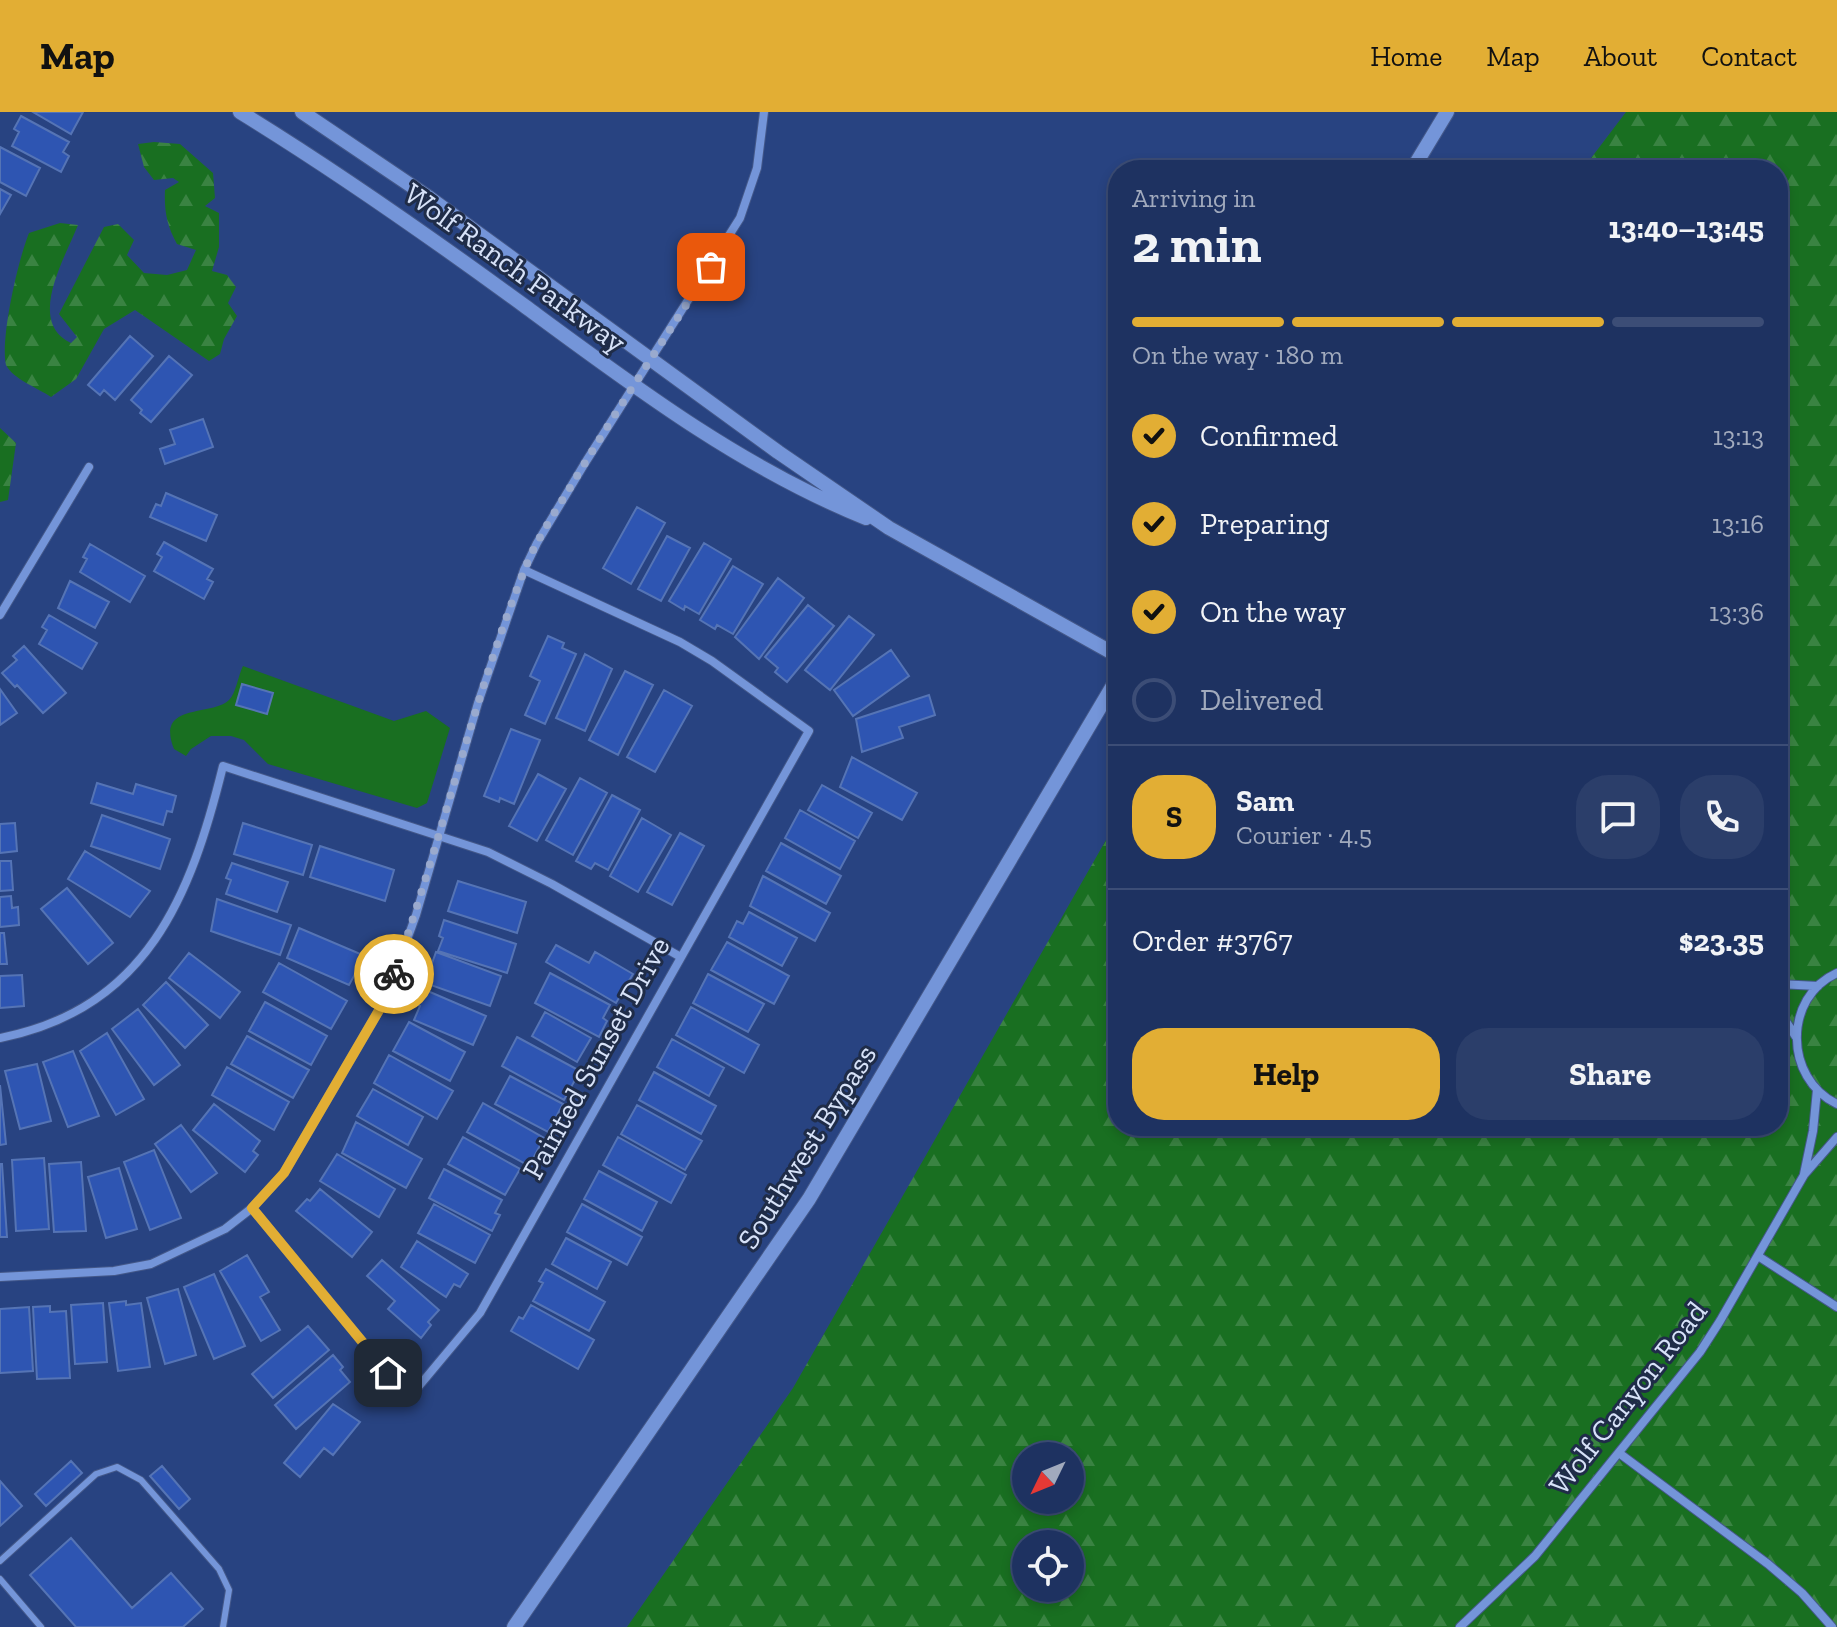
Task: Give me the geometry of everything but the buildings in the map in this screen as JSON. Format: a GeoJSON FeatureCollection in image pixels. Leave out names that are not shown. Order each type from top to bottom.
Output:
{"type":"FeatureCollection","features":[{"type":"Feature","properties":{"kind":"street","name":"Wolf Ranch Parkway"},"geometry":{"type":"LineString","coordinates":[[240,112],[406,221],[704,433],[822,501],[889,528]]}},
{"type":"Feature","properties":{"kind":"street","name":"Wolf Ranch Parkway"},"geometry":{"type":"LineString","coordinates":[[302,112],[428,197],[778,452],[889,528],[1108,650]]}},
{"type":"Feature","properties":{"kind":"street"},"geometry":{"type":"LineString","coordinates":[[0,1277],[114,1271],[151,1264],[211,1237],[252,1208],[284,1173],[385,1000],[416,915],[436,837],[524,570],[537,543],[740,218],[757,168],[764,112]]}},
{"type":"Feature","properties":{"kind":"street"},"geometry":{"type":"LineString","coordinates":[[1418,160],[1447,112]]}},
{"type":"Feature","properties":{"kind":"street"},"geometry":{"type":"LineString","coordinates":[[0,615],[89,467]]}},
{"type":"Feature","properties":{"kind":"street","name":"Painted Sunset Drive"},"geometry":{"type":"LineString","coordinates":[[252,1208],[409,1398],[480,1313],[679,956],[809,731],[712,661],[680,642],[524,570]]}},
{"type":"Feature","properties":{"kind":"street","name":"Southwest Bypass"},"geometry":{"type":"LineString","coordinates":[[514,1627],[809,1199],[1108,694]]}},
{"type":"Feature","properties":{"kind":"street"},"geometry":{"type":"LineString","coordinates":[[0,1038],[21,1034],[91,1002],[118,982],[148,953],[196,861],[223,766],[488,852],[552,884],[679,956]]}},
{"type":"Feature","properties":{"kind":"street"},"geometry":{"type":"LineString","coordinates":[[1837,973],[1818,986],[1805,1003],[1798,1019],[1796,1037],[1798,1057],[1805,1075],[1817,1090],[1837,1104]]}},
{"type":"Feature","properties":{"kind":"street"},"geometry":{"type":"LineString","coordinates":[[1788,984],[1818,986]]}},
{"type":"Feature","properties":{"kind":"street"},"geometry":{"type":"LineString","coordinates":[[1788,1025],[1796,1037]]}},
{"type":"Feature","properties":{"kind":"street","name":"Wolf Canyon Road"},"geometry":{"type":"LineString","coordinates":[[1804,1175],[1817,1090]]}},
{"type":"Feature","properties":{"kind":"street","name":"Wolf Canyon Road"},"geometry":{"type":"LineString","coordinates":[[1460,1627],[1535,1556],[1700,1352],[1804,1175],[1837,1137]]}},
{"type":"Feature","properties":{"kind":"street"},"geometry":{"type":"LineString","coordinates":[[1758,1256],[1837,1307]]}},
{"type":"Feature","properties":{"kind":"street"},"geometry":{"type":"LineString","coordinates":[[1619,1453],[1768,1564],[1802,1593],[1832,1627]]}},
{"type":"Feature","properties":{"kind":"lane"},"geometry":{"type":"LineString","coordinates":[[0,1561],[96,1474],[117,1467],[141,1480],[219,1569],[229,1590],[223,1627]]}},
{"type":"Feature","properties":{"kind":"lane"},"geometry":{"type":"LineString","coordinates":[[0,1579],[41,1627]]}},
{"type":"Feature","properties":{"kind":"green space"},"geometry":{"type":"Polygon","coordinates":[[[1626,112],[1837,112],[1837,1627],[627,1627],[793,1388],[1108,837],[1108,1136],[1788,1136],[1788,160],[1590,160],[1626,112]]]}},
{"type":"Feature","properties":{"kind":"green space"},"geometry":{"type":"Polygon","coordinates":[[[138,144],[180,144],[213,173],[215,198],[205,206],[219,213],[219,247],[212,271],[227,275],[236,287],[228,303],[237,316],[224,339],[220,354],[209,361],[135,310],[104,329],[76,379],[51,397],[20,379],[6,365],[11,299],[29,233],[60,223],[78,225],[58,271],[50,305],[51,320],[58,333],[71,343],[77,337],[59,314],[104,227],[118,224],[134,240],[127,255],[144,273],[167,275],[187,270],[196,250],[177,244],[165,205],[165,190],[179,182],[173,178],[154,180],[144,167],[138,144]]]}},
{"type":"Feature","properties":{"kind":"green space"},"geometry":{"type":"Polygon","coordinates":[[[0,428],[16,443],[8,500],[0,502],[0,428]]]}},
{"type":"Feature","properties":{"kind":"green space"},"geometry":{"type":"Polygon","coordinates":[[[243,666],[394,721],[426,711],[450,728],[427,803],[417,808],[268,764],[244,740],[231,736],[211,736],[186,756],[174,749],[170,734],[172,724],[188,713],[229,700],[243,666]]]}},
{"type":"Feature","properties":{"kind":"way so far"},"geometry":{"type":"LineString","coordinates":[[394,974],[416,915],[436,837],[478,703],[524,570],[585,463],[711,267]]}},
{"type":"Feature","properties":{"kind":"route"},"geometry":{"type":"LineString","coordinates":[[388,1373],[252,1208],[284,1173],[385,1000],[394,974]]}}]}
